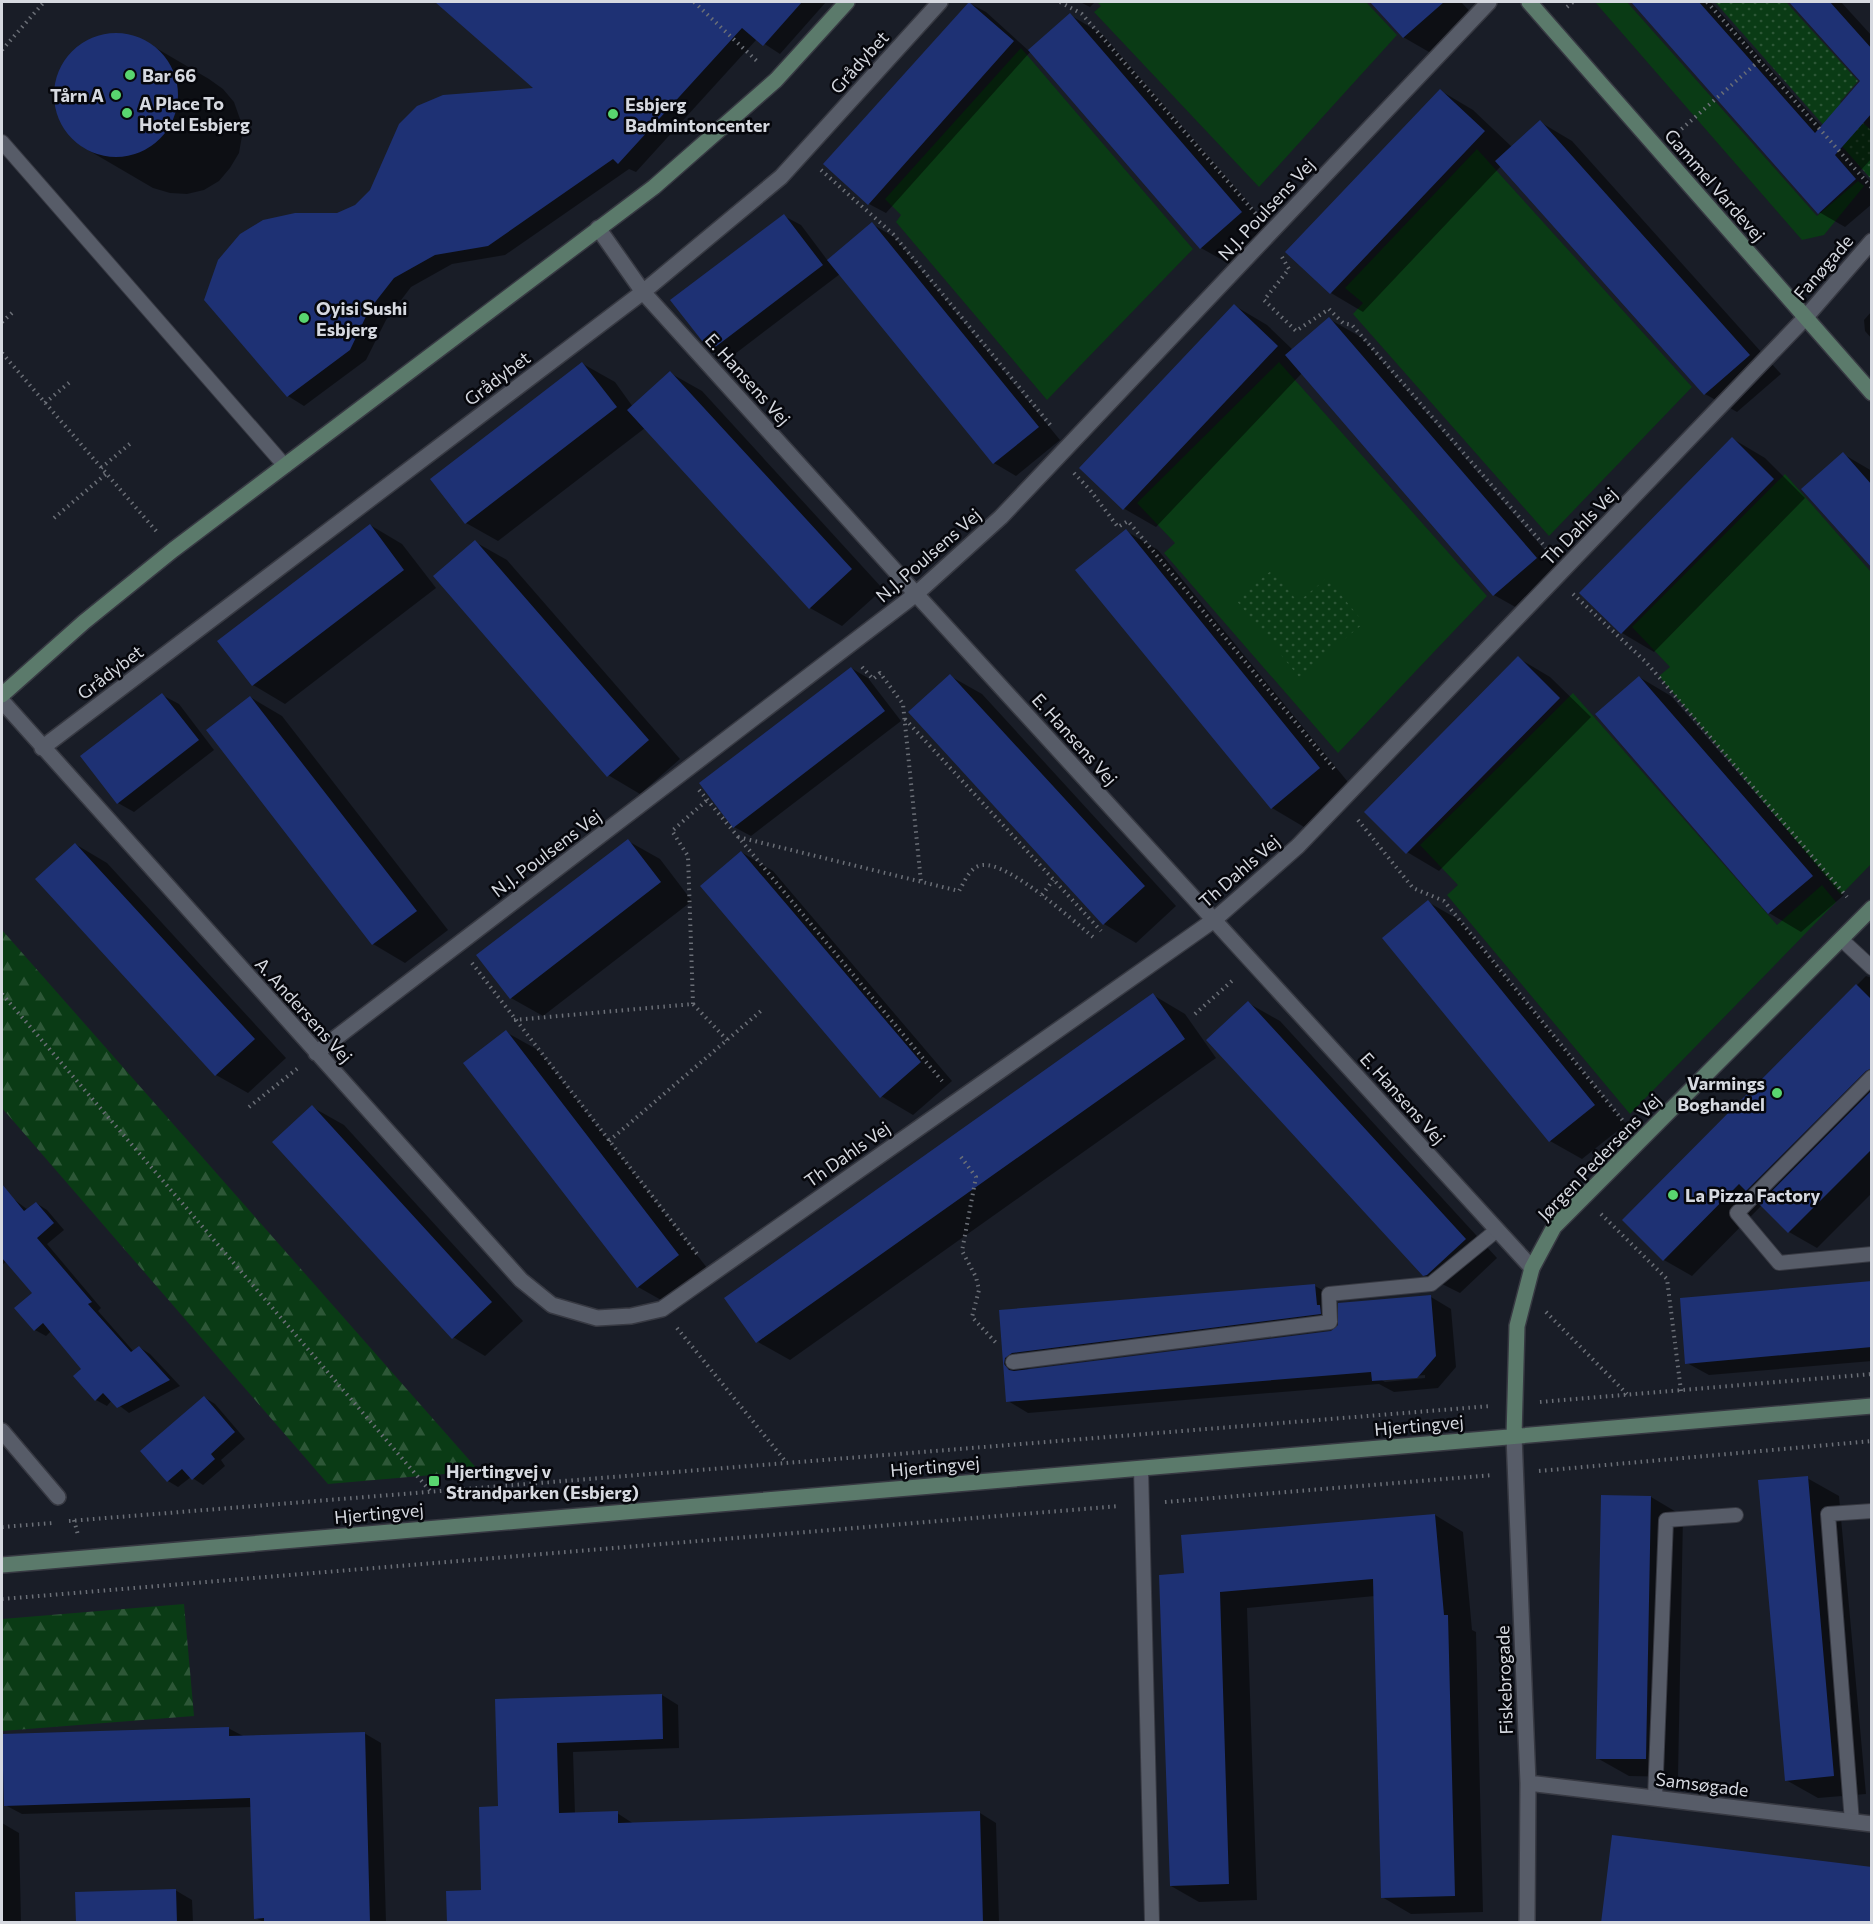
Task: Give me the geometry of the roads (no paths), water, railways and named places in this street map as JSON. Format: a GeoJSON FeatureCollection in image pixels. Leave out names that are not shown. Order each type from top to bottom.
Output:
{"type":"FeatureCollection","features":[{"type":"Feature","properties":{"kind":"street"},"geometry":{"type":"LineString","coordinates":[[2,694],[101,607],[173,550],[654,187],[776,80],[847,2]]}},
{"type":"Feature","properties":{"kind":"street","name":"Grådybet"},"geometry":{"type":"LineString","coordinates":[[42,748],[643,292],[781,177],[940,2]]}},
{"type":"Feature","properties":{"kind":"street","name":"N.J. Poulsens Vej"},"geometry":{"type":"LineString","coordinates":[[316,1053],[916,594],[1001,517],[1489,2]]}},
{"type":"Feature","properties":{"kind":"street","name":"Gammel Vardevej"},"geometry":{"type":"LineString","coordinates":[[1529,2],[1872,393]]}},
{"type":"Feature","properties":{"kind":"street","name":"E. Hansens Vej"},"geometry":{"type":"LineString","coordinates":[[598,228],[643,292],[1532,1268]]}},
{"type":"Feature","properties":{"kind":"street","name":"Fanøgade"},"geometry":{"type":"LineString","coordinates":[[1805,318],[1872,241]]}},
{"type":"Feature","properties":{"kind":"street","name":"Th Dahls Vej"},"geometry":{"type":"LineString","coordinates":[[597,1318],[631,1316],[662,1309],[1214,920],[1298,846],[1805,318]]}},
{"type":"Feature","properties":{"kind":"street","name":"A. Andersens Vej"},"geometry":{"type":"LineString","coordinates":[[2,700],[42,748],[521,1280],[552,1305],[597,1318]]}},
{"type":"Feature","properties":{"kind":"street","name":"Jørgen Pedersens Vej"},"geometry":{"type":"LineString","coordinates":[[1514,1436],[1517,1326],[1532,1268],[1554,1227],[1867,912]]}},
{"type":"Feature","properties":{"kind":"street","name":"Hjertingvej"},"geometry":{"type":"LineString","coordinates":[[2,1565],[1872,1406]]}},
{"type":"Feature","properties":{"kind":"street"},"geometry":{"type":"LineString","coordinates":[[2,1431],[58,1497]]}},
{"type":"Feature","properties":{"kind":"street","name":"Fiskebrogade"},"geometry":{"type":"LineString","coordinates":[[1514,1436],[1528,1783],[1527,1923]]}},
{"type":"Feature","properties":{"kind":"street","name":"Samsøgade"},"geometry":{"type":"LineString","coordinates":[[1528,1783],[1872,1824]]}},
{"type":"Feature","properties":{"kind":"lane"},"geometry":{"type":"LineString","coordinates":[[2,142],[285,466]]}},
{"type":"Feature","properties":{"kind":"lane"},"geometry":{"type":"LineString","coordinates":[[1841,939],[1872,968]]}},
{"type":"Feature","properties":{"kind":"lane"},"geometry":{"type":"LineString","coordinates":[[1872,1077],[1737,1213],[1779,1263],[1872,1254]]}},
{"type":"Feature","properties":{"kind":"lane"},"geometry":{"type":"LineString","coordinates":[[1013,1362],[1330,1322],[1329,1294],[1431,1284],[1497,1230]]}},
{"type":"Feature","properties":{"kind":"lane"},"geometry":{"type":"LineString","coordinates":[[1141,1468],[1152,1923]]}},
{"type":"Feature","properties":{"kind":"lane"},"geometry":{"type":"LineString","coordinates":[[1852,1822],[1828,1514],[1872,1511]]}},
{"type":"Feature","properties":{"kind":"lane"},"geometry":{"type":"LineString","coordinates":[[1655,1798],[1666,1520],[1736,1515]]}},
{"type":"Feature","properties":{"kind":"place","name":"Bar 66"},"geometry":{"type":"Point","coordinates":[130,75]}},
{"type":"Feature","properties":{"kind":"place","name":"Tårn A"},"geometry":{"type":"Point","coordinates":[116,95]}},
{"type":"Feature","properties":{"kind":"place","name":"A Place To Hotel Esbjerg"},"geometry":{"type":"Point","coordinates":[127,113]}},
{"type":"Feature","properties":{"kind":"place","name":"Esbjerg Badmintoncenter"},"geometry":{"type":"Point","coordinates":[613,114]}},
{"type":"Feature","properties":{"kind":"place","name":"Oyisi Sushi Esbjerg"},"geometry":{"type":"Point","coordinates":[304,318]}},
{"type":"Feature","properties":{"kind":"place","name":"Varmings Boghandel"},"geometry":{"type":"Point","coordinates":[1777,1093]}},
{"type":"Feature","properties":{"kind":"place","name":"La Pizza Factory"},"geometry":{"type":"Point","coordinates":[1673,1195]}},
{"type":"Feature","properties":{"kind":"place","name":"Hjertingvej v Strandparken (Esbjerg)"},"geometry":{"type":"Point","coordinates":[434,1481]}}]}
